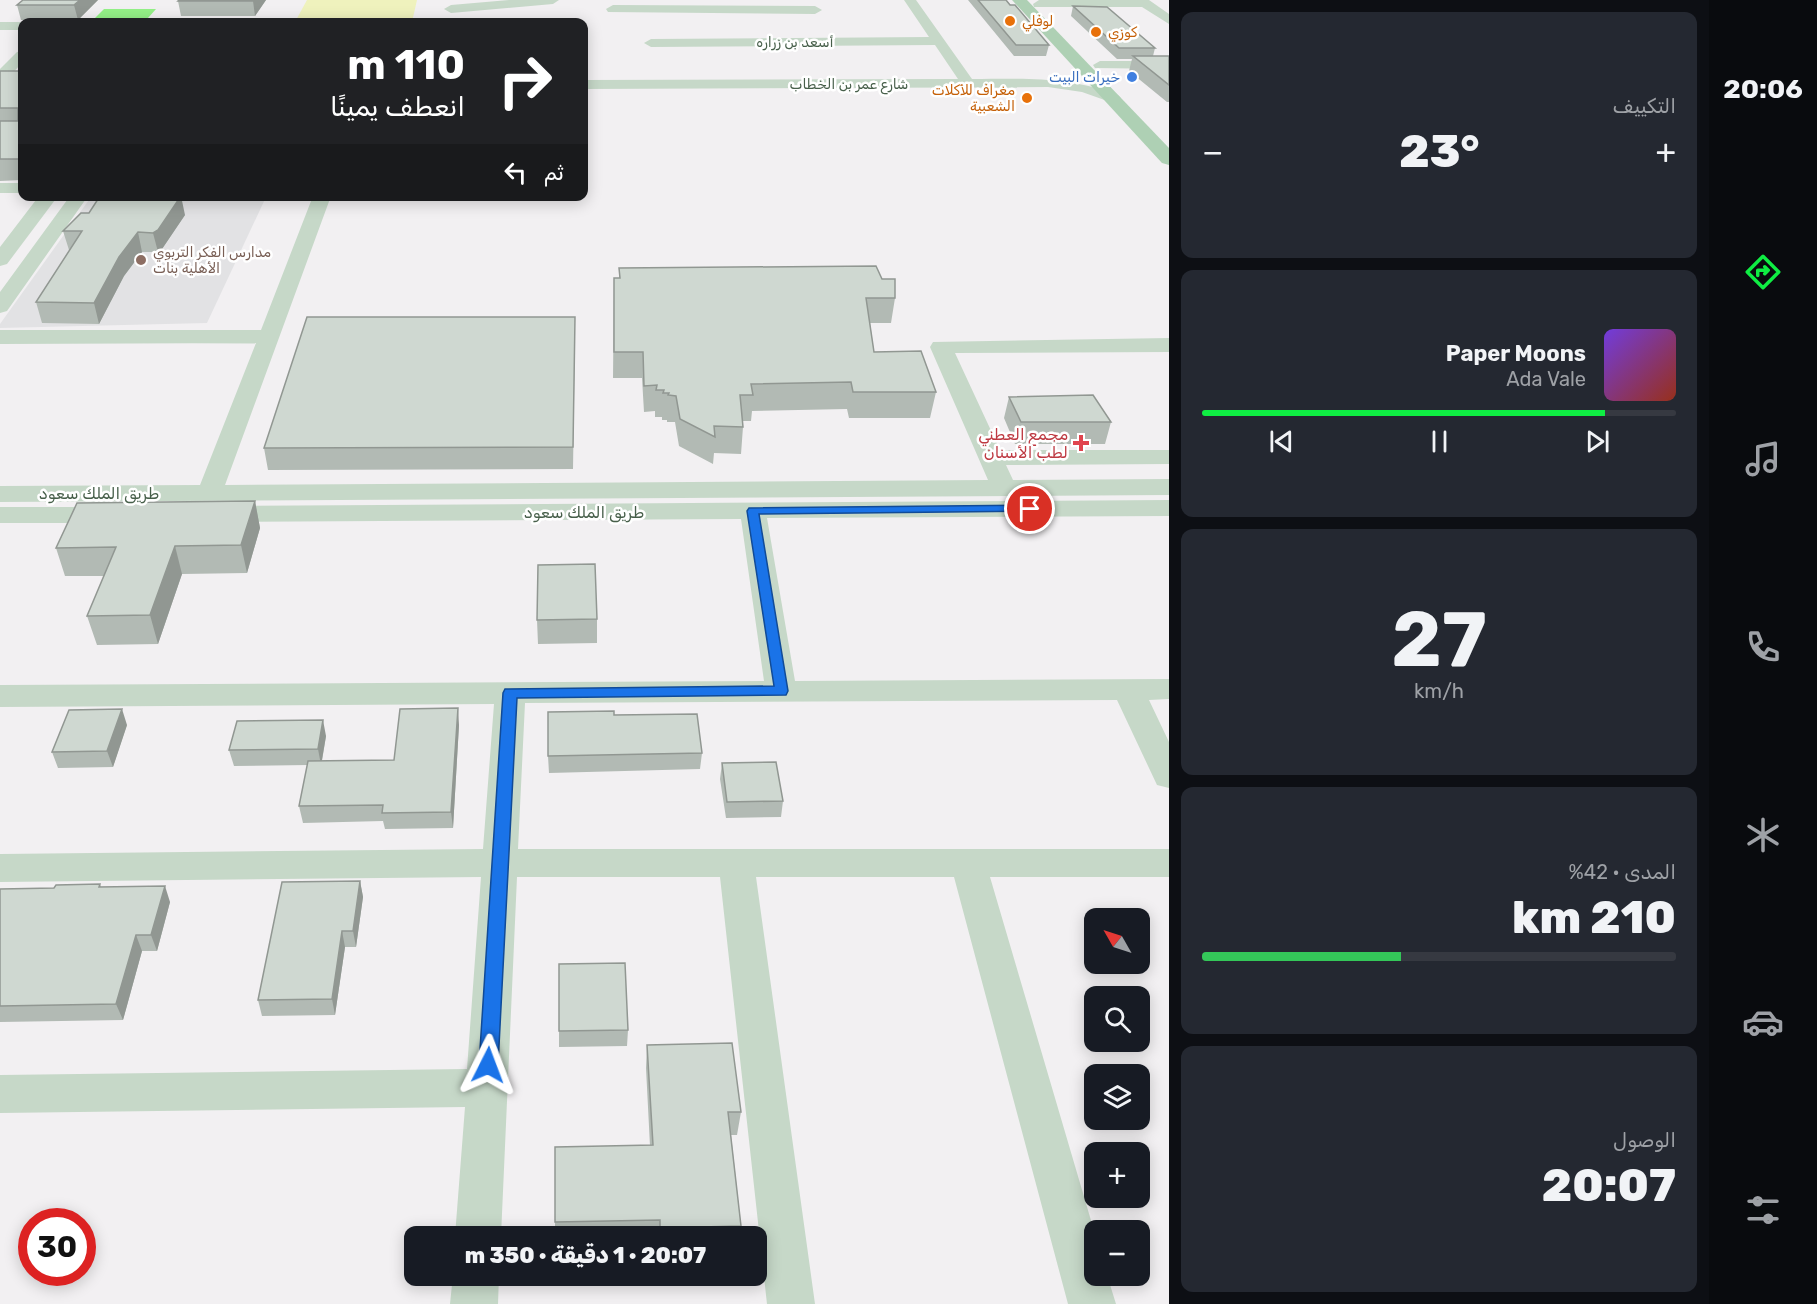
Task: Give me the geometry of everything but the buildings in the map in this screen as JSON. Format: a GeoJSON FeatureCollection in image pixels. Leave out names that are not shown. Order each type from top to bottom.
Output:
{"type":"FeatureCollection","features":[{"type":"Feature","properties":{"kind":"main road"},"geometry":{"type":"LineString","coordinates":[[1019,0],[1169,159]]}},
{"type":"Feature","properties":{"kind":"main road"},"geometry":{"type":"LineString","coordinates":[[1037,2],[1161,127]]}},
{"type":"Feature","properties":{"kind":"street"},"geometry":{"type":"LineString","coordinates":[[451,11],[554,0]]}},
{"type":"Feature","properties":{"kind":"street"},"geometry":{"type":"LineString","coordinates":[[910,0],[965,78]]}},
{"type":"Feature","properties":{"kind":"street"},"geometry":{"type":"LineString","coordinates":[[1037,2],[1143,2],[1168,19]]}},
{"type":"Feature","properties":{"kind":"street"},"geometry":{"type":"LineString","coordinates":[[607,5],[812,5],[833,42]]}},
{"type":"Feature","properties":{"kind":"street"},"geometry":{"type":"LineString","coordinates":[[607,5],[628,23]]}},
{"type":"Feature","properties":{"kind":"street"},"geometry":{"type":"LineString","coordinates":[[0,26],[18,26]]}},
{"type":"Feature","properties":{"kind":"street","name":"أسعد بن زراره"},"geometry":{"type":"LineString","coordinates":[[668,57],[648,39],[939,41]]}},
{"type":"Feature","properties":{"kind":"street"},"geometry":{"type":"LineString","coordinates":[[7,83],[18,62]]}},
{"type":"Feature","properties":{"kind":"street","name":"شارع عمر بن الخطاب"},"geometry":{"type":"LineString","coordinates":[[588,79],[690,75],[1060,77],[1074,73],[1079,64]]}},
{"type":"Feature","properties":{"kind":"street"},"geometry":{"type":"LineString","coordinates":[[1100,65],[1169,65]]}},
{"type":"Feature","properties":{"kind":"street","name":"شارع عمر بن الخطاب"},"geometry":{"type":"LineString","coordinates":[[588,85],[1048,83],[1084,88],[1113,98]]}},
{"type":"Feature","properties":{"kind":"street"},"geometry":{"type":"LineString","coordinates":[[0,188],[18,188]]}},
{"type":"Feature","properties":{"kind":"street"},"geometry":{"type":"LineString","coordinates":[[0,260],[45,201]]}},
{"type":"Feature","properties":{"kind":"street"},"geometry":{"type":"LineString","coordinates":[[0,307],[75,201]]}},
{"type":"Feature","properties":{"kind":"street"},"geometry":{"type":"LineString","coordinates":[[210,492],[320,201]]}},
{"type":"Feature","properties":{"kind":"street"},"geometry":{"type":"LineString","coordinates":[[0,337],[269,336]]}},
{"type":"Feature","properties":{"kind":"street"},"geometry":{"type":"LineString","coordinates":[[1004,488],[941,347],[1169,345]]}},
{"type":"Feature","properties":{"kind":"street"},"geometry":{"type":"LineString","coordinates":[[990,458],[1169,457]]}},
{"type":"Feature","properties":{"kind":"street","name":"طريق الملك سعود"},"geometry":{"type":"LineString","coordinates":[[0,494],[1169,487]]}},
{"type":"Feature","properties":{"kind":"street","name":"طريق الملك سعود"},"geometry":{"type":"LineString","coordinates":[[0,515],[1169,508]]}},
{"type":"Feature","properties":{"kind":"street"},"geometry":{"type":"LineString","coordinates":[[753,511],[781,691]]}},
{"type":"Feature","properties":{"kind":"street"},"geometry":{"type":"LineString","coordinates":[[0,696],[1169,688]]}},
{"type":"Feature","properties":{"kind":"street"},"geometry":{"type":"LineString","coordinates":[[1128,689],[1169,776]]}},
{"type":"Feature","properties":{"kind":"street"},"geometry":{"type":"LineString","coordinates":[[479,1226],[510,693]]}},
{"type":"Feature","properties":{"kind":"street"},"geometry":{"type":"LineString","coordinates":[[0,868],[500,863],[1169,862]]}},
{"type":"Feature","properties":{"kind":"street"},"geometry":{"type":"LineString","coordinates":[[736,863],[791,1304]]}},
{"type":"Feature","properties":{"kind":"street"},"geometry":{"type":"LineString","coordinates":[[968,863],[1092,1304]]}},
{"type":"Feature","properties":{"kind":"street"},"geometry":{"type":"LineString","coordinates":[[0,1094],[487,1088]]}},
{"type":"Feature","properties":{"kind":"street"},"geometry":{"type":"LineString","coordinates":[[474,1304],[475,1286]]}},
{"type":"Feature","properties":{"kind":"shaded area"},"geometry":{"type":"Polygon","coordinates":[[[307,0],[417,0],[413,18],[297,18],[307,0]]]}},
{"type":"Feature","properties":{"kind":"shaded area"},"geometry":{"type":"Polygon","coordinates":[[[104,9],[156,9],[148,18],[95,18],[104,9]]]}},
{"type":"Feature","properties":{"kind":"shaded area","name":"مدارس الفكر التربوي الأهلية بنات"},"geometry":{"type":"Polygon","coordinates":[[[88,201],[264,201],[207,323],[0,328],[0,324],[88,201]]]}},
{"type":"Feature","properties":{"kind":"place","name":"لوفلي"},"geometry":{"type":"Point","coordinates":[1010,21]}},
{"type":"Feature","properties":{"kind":"place","name":"كوزي"},"geometry":{"type":"Point","coordinates":[1096,32]}},
{"type":"Feature","properties":{"kind":"place","name":"خيرات البيت"},"geometry":{"type":"Point","coordinates":[1132,77]}},
{"type":"Feature","properties":{"kind":"place","name":"مغراف للأكلات الشعبية"},"geometry":{"type":"Point","coordinates":[1027,98]}},
{"type":"Feature","properties":{"kind":"place","name":"مدارس الفكر التربوي الأهلية بنات"},"geometry":{"type":"Point","coordinates":[141,260]}},
{"type":"Feature","properties":{"kind":"place","name":"مجمع العطني لطب الأسنان"},"geometry":{"type":"Point","coordinates":[1081,443]}},
{"type":"Feature","properties":{"kind":"route"},"geometry":{"type":"LineString","coordinates":[[488,1065],[510,693],[781,691],[753,511],[1030,509]]}}]}
